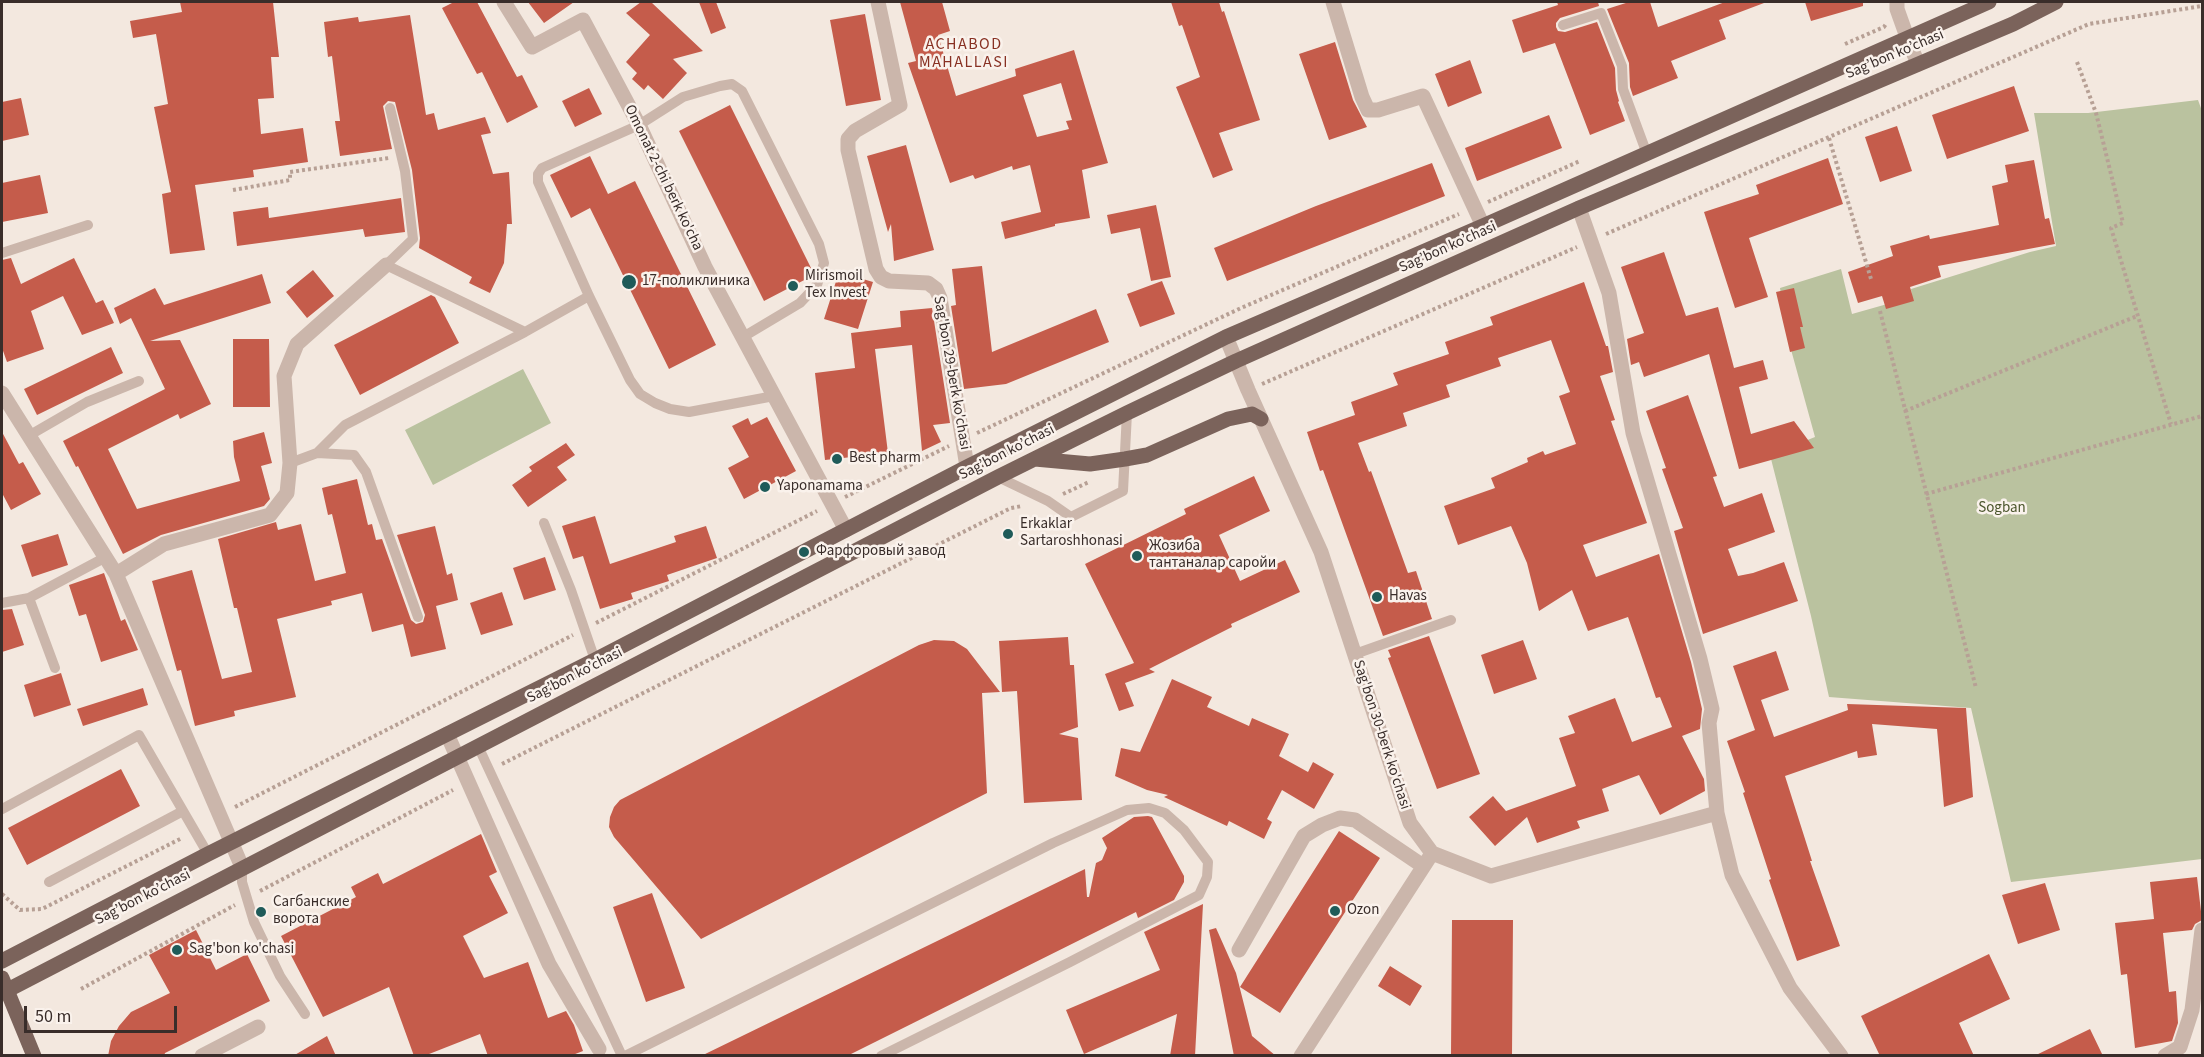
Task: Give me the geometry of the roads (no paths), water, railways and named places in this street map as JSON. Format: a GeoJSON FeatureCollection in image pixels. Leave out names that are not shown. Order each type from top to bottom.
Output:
{"type":"FeatureCollection","features":[{"type":"Feature","properties":{"kind":"main road","name":"Sag’bon ko’chasi"},"geometry":{"type":"LineString","coordinates":[[2,961],[208,854],[595,660],[967,467],[1226,337],[1989,2]]}},
{"type":"Feature","properties":{"kind":"main road","name":"Sag’bon ko’chasi"},"geometry":{"type":"LineString","coordinates":[[3,987],[458,757],[998,477],[1127,413],[1236,361],[1579,208],[2013,24],[2056,2]]}},
{"type":"Feature","properties":{"kind":"main road"},"geometry":{"type":"LineString","coordinates":[[1035,459],[1090,464],[1125,459],[1147,455],[1228,419],[1252,414],[1261,419]]}},
{"type":"Feature","properties":{"kind":"main road"},"geometry":{"type":"LineString","coordinates":[[3,987],[34,1056]]}},
{"type":"Feature","properties":{"kind":"street","name":"Omonat 2-chi berk ko'cha"},"geometry":{"type":"LineString","coordinates":[[504,2],[532,47],[583,20],[639,125],[705,267],[846,530]]}},
{"type":"Feature","properties":{"kind":"street","name":"Sag'bon 29-berk ko'chasi"},"geometry":{"type":"LineString","coordinates":[[878,2],[900,105],[855,131],[848,139],[848,150],[876,268],[881,277],[889,281],[928,283],[936,289],[940,298],[967,467]]}},
{"type":"Feature","properties":{"kind":"street"},"geometry":{"type":"LineString","coordinates":[[1333,2],[1368,110],[1378,110],[1423,96],[1483,226]]}},
{"type":"Feature","properties":{"kind":"street"},"geometry":{"type":"LineString","coordinates":[[1897,2],[1906,38],[1918,64]]}},
{"type":"Feature","properties":{"kind":"street"},"geometry":{"type":"LineString","coordinates":[[1579,208],[1609,293],[1633,433],[1700,659],[1712,709],[1709,723],[1717,813],[1732,875],[1790,988],[1841,1056]]}},
{"type":"Feature","properties":{"kind":"street"},"geometry":{"type":"LineString","coordinates":[[116,574],[164,544],[270,516],[287,493],[290,463],[284,376],[297,344],[386,265]]}},
{"type":"Feature","properties":{"kind":"street","name":"Sag'bon 30-berk ko'chasi"},"geometry":{"type":"LineString","coordinates":[[1226,337],[1321,552],[1410,823],[1428,860]]}},
{"type":"Feature","properties":{"kind":"street"},"geometry":{"type":"LineString","coordinates":[[2,393],[116,574],[242,867]]}},
{"type":"Feature","properties":{"kind":"street"},"geometry":{"type":"LineString","coordinates":[[447,734],[549,964],[599,1049]]}},
{"type":"Feature","properties":{"kind":"street"},"geometry":{"type":"LineString","coordinates":[[1239,950],[1304,836],[1340,818],[1355,820],[1428,860],[1491,876],[1717,813]]}},
{"type":"Feature","properties":{"kind":"street"},"geometry":{"type":"LineString","coordinates":[[1301,1056],[1428,860]]}},
{"type":"Feature","properties":{"kind":"street"},"geometry":{"type":"LineString","coordinates":[[2165,1056],[2180,1047],[2192,1010],[2202,930]]}},
{"type":"Feature","properties":{"kind":"street"},"geometry":{"type":"LineString","coordinates":[[202,1056],[258,1027]]}},
{"type":"Feature","properties":{"kind":"lane"},"geometry":{"type":"LineString","coordinates":[[1563,25],[1601,13],[1622,66],[1623,89],[1647,154]]}},
{"type":"Feature","properties":{"kind":"lane"},"geometry":{"type":"LineString","coordinates":[[743,337],[800,303],[817,285],[824,263],[819,244],[742,91],[732,84],[683,97],[639,125],[542,168],[537,174],[538,182],[589,296],[630,380],[640,394],[655,404],[689,412],[774,396]]}},
{"type":"Feature","properties":{"kind":"lane"},"geometry":{"type":"LineString","coordinates":[[390,108],[405,171],[413,239],[386,265],[525,332]]}},
{"type":"Feature","properties":{"kind":"lane"},"geometry":{"type":"LineString","coordinates":[[2,253],[88,225]]}},
{"type":"Feature","properties":{"kind":"lane"},"geometry":{"type":"LineString","coordinates":[[317,453],[345,425],[525,332],[589,296]]}},
{"type":"Feature","properties":{"kind":"lane"},"geometry":{"type":"LineString","coordinates":[[30,435],[87,402],[139,381]]}},
{"type":"Feature","properties":{"kind":"lane"},"geometry":{"type":"LineString","coordinates":[[998,477],[1048,501],[1071,517],[1123,491],[1127,413]]}},
{"type":"Feature","properties":{"kind":"lane"},"geometry":{"type":"LineString","coordinates":[[290,463],[317,453],[354,455],[366,472],[418,617]]}},
{"type":"Feature","properties":{"kind":"lane"},"geometry":{"type":"LineString","coordinates":[[544,523],[571,590],[595,660]]}},
{"type":"Feature","properties":{"kind":"lane"},"geometry":{"type":"LineString","coordinates":[[2,603],[29,598],[106,557]]}},
{"type":"Feature","properties":{"kind":"lane"},"geometry":{"type":"LineString","coordinates":[[29,598],[55,668]]}},
{"type":"Feature","properties":{"kind":"lane"},"geometry":{"type":"LineString","coordinates":[[1355,654],[1451,620]]}},
{"type":"Feature","properties":{"kind":"lane"},"geometry":{"type":"LineString","coordinates":[[2,809],[139,735],[208,854]]}},
{"type":"Feature","properties":{"kind":"lane"},"geometry":{"type":"LineString","coordinates":[[478,746],[624,1056],[1053,843],[1127,810],[1149,808],[1165,813],[1184,830],[1208,862],[1207,877],[1199,895],[881,1056]]}},
{"type":"Feature","properties":{"kind":"lane"},"geometry":{"type":"LineString","coordinates":[[49,882],[183,811]]}},
{"type":"Feature","properties":{"kind":"lane"},"geometry":{"type":"LineString","coordinates":[[242,867],[242,882],[254,922],[280,976],[305,1014]]}},
{"type":"Feature","properties":{"kind":"place","name":"17-поликлиника"},"geometry":{"type":"Point","coordinates":[629,282]}},
{"type":"Feature","properties":{"kind":"place","name":"Mirismoil Tex Invest"},"geometry":{"type":"Point","coordinates":[793,286]}},
{"type":"Feature","properties":{"kind":"place","name":"Best pharm"},"geometry":{"type":"Point","coordinates":[837,459]}},
{"type":"Feature","properties":{"kind":"place","name":"Yaponamama"},"geometry":{"type":"Point","coordinates":[765,487]}},
{"type":"Feature","properties":{"kind":"place","name":"Erkaklar Sartaroshhonasi"},"geometry":{"type":"Point","coordinates":[1008,534]}},
{"type":"Feature","properties":{"kind":"place","name":"Фарфоровый завод"},"geometry":{"type":"Point","coordinates":[804,552]}},
{"type":"Feature","properties":{"kind":"place","name":"Жозиба тантаналар саройи"},"geometry":{"type":"Point","coordinates":[1137,556]}},
{"type":"Feature","properties":{"kind":"place","name":"Havas"},"geometry":{"type":"Point","coordinates":[1377,597]}},
{"type":"Feature","properties":{"kind":"place","name":"Ozon"},"geometry":{"type":"Point","coordinates":[1335,911]}},
{"type":"Feature","properties":{"kind":"place","name":"Сагбанские ворота"},"geometry":{"type":"Point","coordinates":[261,912]}},
{"type":"Feature","properties":{"kind":"place","name":"Sag'bon ko'chasi"},"geometry":{"type":"Point","coordinates":[177,950]}},
{"type":"Feature","properties":{"kind":"district","name":"ACHABOD MAHALLASI"},"geometry":{"type":"Point","coordinates":[964,54]}},
{"type":"Feature","properties":{"kind":"park label","name":"Sogban"},"geometry":{"type":"Point","coordinates":[2002,509]}}]}
